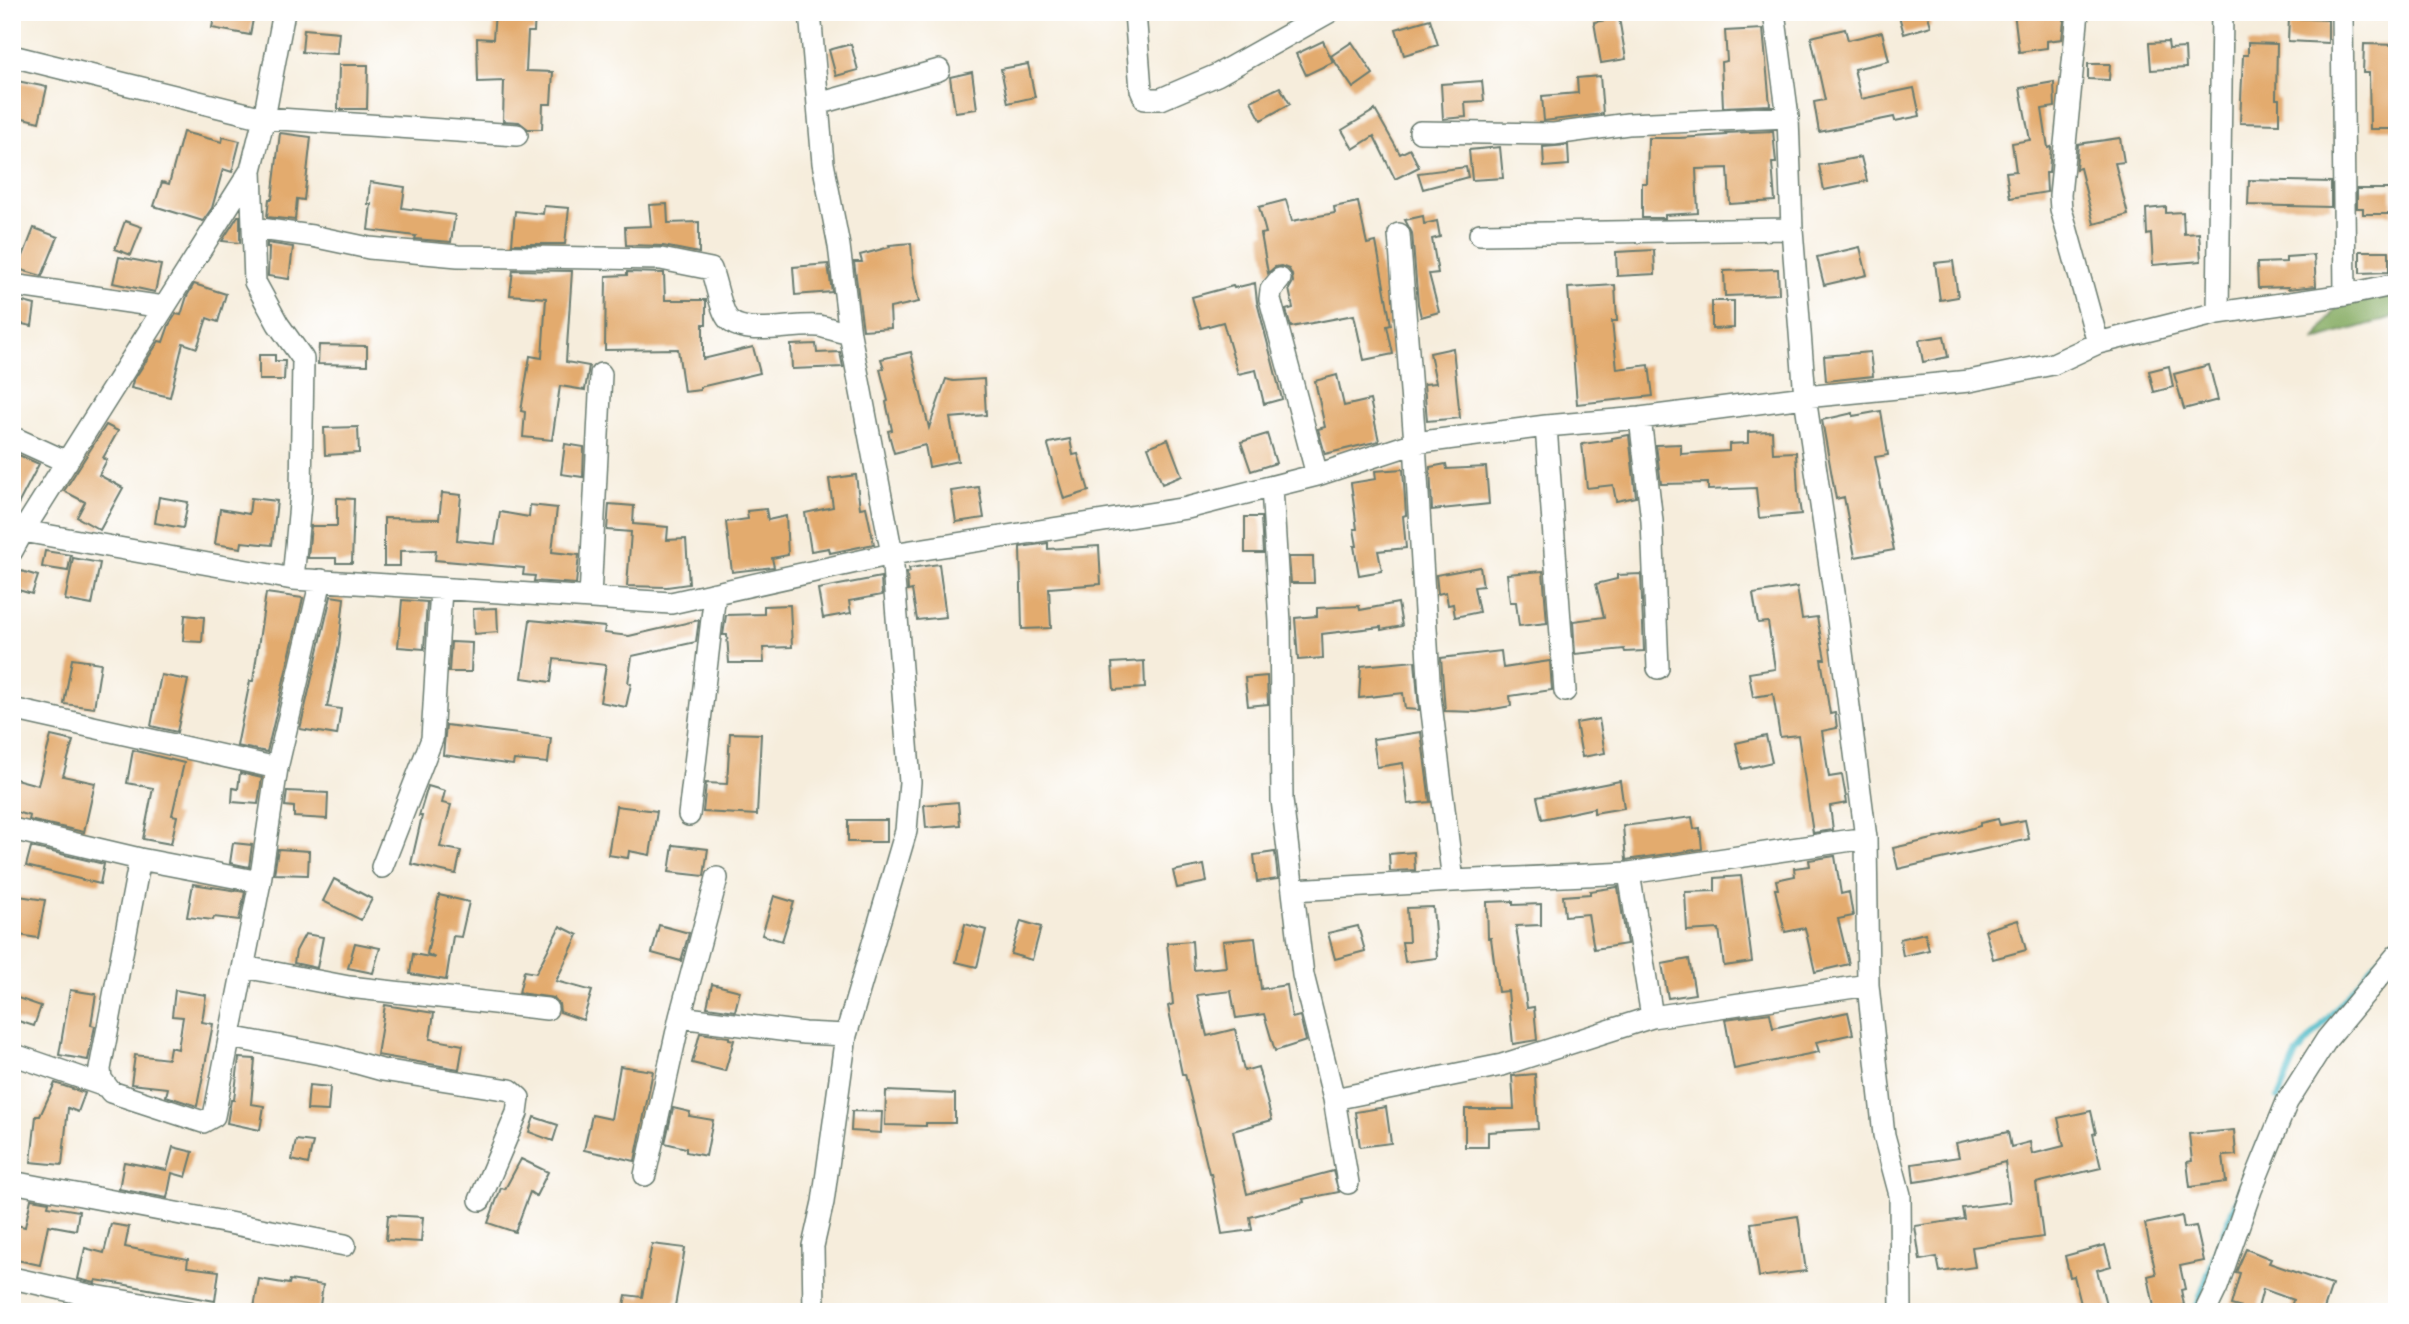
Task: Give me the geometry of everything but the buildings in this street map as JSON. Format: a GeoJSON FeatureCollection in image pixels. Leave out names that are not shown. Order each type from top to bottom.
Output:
{"type":"FeatureCollection","features":[{"type":"Feature","properties":{"kind":"street"},"geometry":{"type":"LineString","coordinates":[[284,12],[251,170],[254,282],[278,324],[303,359],[301,493],[293,579]]}},
{"type":"Feature","properties":{"kind":"street"},"geometry":{"type":"LineString","coordinates":[[810,12],[823,163],[839,246],[850,334],[892,554],[910,782],[906,831],[846,1035],[823,1202],[813,1246],[814,1312]]}},
{"type":"Feature","properties":{"kind":"street"},"geometry":{"type":"LineString","coordinates":[[1135,12],[1141,90],[1145,99],[1161,99],[1217,75],[1329,12]]}},
{"type":"Feature","properties":{"kind":"street"},"geometry":{"type":"LineString","coordinates":[[1773,12],[1787,117],[1792,229],[1805,397],[1866,838],[1868,985],[1884,1135],[1900,1195],[1901,1312]]}},
{"type":"Feature","properties":{"kind":"street"},"geometry":{"type":"LineString","coordinates":[[2078,12],[2060,195],[2061,209],[2098,343]]}},
{"type":"Feature","properties":{"kind":"street"},"geometry":{"type":"LineString","coordinates":[[2218,313],[2222,12]]}},
{"type":"Feature","properties":{"kind":"street"},"geometry":{"type":"LineString","coordinates":[[2342,12],[2345,295]]}},
{"type":"Feature","properties":{"kind":"street"},"geometry":{"type":"LineString","coordinates":[[12,56],[264,118],[517,135]]}},
{"type":"Feature","properties":{"kind":"street"},"geometry":{"type":"LineString","coordinates":[[818,104],[939,70]]}},
{"type":"Feature","properties":{"kind":"street"},"geometry":{"type":"LineString","coordinates":[[1420,132],[1554,134],[1628,124],[1787,117]]}},
{"type":"Feature","properties":{"kind":"street"},"geometry":{"type":"LineString","coordinates":[[12,551],[251,170]]}},
{"type":"Feature","properties":{"kind":"street"},"geometry":{"type":"LineString","coordinates":[[253,228],[369,247],[458,256],[661,259],[711,270],[718,285],[723,313],[730,321],[744,328],[818,326],[850,334]]}},
{"type":"Feature","properties":{"kind":"street"},"geometry":{"type":"LineString","coordinates":[[1480,234],[1792,229]]}},
{"type":"Feature","properties":{"kind":"street"},"geometry":{"type":"LineString","coordinates":[[1399,234],[1416,443],[1430,696],[1453,881]]}},
{"type":"Feature","properties":{"kind":"street"},"geometry":{"type":"LineString","coordinates":[[1280,279],[1271,290],[1270,299],[1317,475]]}},
{"type":"Feature","properties":{"kind":"street"},"geometry":{"type":"LineString","coordinates":[[23,531],[293,579],[671,603],[892,554],[1187,508],[1317,475],[1416,443],[1546,426],[1969,381],[2053,364],[2098,343],[2218,313],[2345,295],[2397,284]]}},
{"type":"Feature","properties":{"kind":"street"},"geometry":{"type":"LineString","coordinates":[[12,285],[164,307]]}},
{"type":"Feature","properties":{"kind":"street"},"geometry":{"type":"LineString","coordinates":[[590,598],[601,374]]}},
{"type":"Feature","properties":{"kind":"street"},"geometry":{"type":"LineString","coordinates":[[1640,418],[1652,521],[1658,668]]}},
{"type":"Feature","properties":{"kind":"street"},"geometry":{"type":"LineString","coordinates":[[1546,426],[1565,691]]}},
{"type":"Feature","properties":{"kind":"street"},"geometry":{"type":"LineString","coordinates":[[12,437],[67,462]]}},
{"type":"Feature","properties":{"kind":"street"},"geometry":{"type":"LineString","coordinates":[[1272,487],[1280,622],[1282,800],[1303,975],[1334,1099],[1348,1183]]}},
{"type":"Feature","properties":{"kind":"street"},"geometry":{"type":"LineString","coordinates":[[12,1054],[105,1086],[111,1092],[203,1122],[214,1116],[260,882],[277,768],[321,580]]}},
{"type":"Feature","properties":{"kind":"street"},"geometry":{"type":"LineString","coordinates":[[382,867],[432,739],[442,589]]}},
{"type":"Feature","properties":{"kind":"street"},"geometry":{"type":"LineString","coordinates":[[689,815],[715,593]]}},
{"type":"Feature","properties":{"kind":"street"},"geometry":{"type":"LineString","coordinates":[[12,709],[277,768]]}},
{"type":"Feature","properties":{"kind":"street"},"geometry":{"type":"LineString","coordinates":[[13,832],[260,882]]}},
{"type":"Feature","properties":{"kind":"street"},"geometry":{"type":"LineString","coordinates":[[1293,890],[1629,873],[1866,838]]}},
{"type":"Feature","properties":{"kind":"street"},"geometry":{"type":"LineString","coordinates":[[105,1086],[100,1069],[140,859]]}},
{"type":"Feature","properties":{"kind":"street"},"geometry":{"type":"LineString","coordinates":[[1629,873],[1651,1017]]}},
{"type":"Feature","properties":{"kind":"street"},"geometry":{"type":"LineString","coordinates":[[645,1175],[680,1017],[717,878]]}},
{"type":"Feature","properties":{"kind":"street"},"geometry":{"type":"LineString","coordinates":[[2205,1312],[2287,1102],[2327,1039],[2397,955]]}},
{"type":"Feature","properties":{"kind":"street"},"geometry":{"type":"LineString","coordinates":[[244,967],[349,987],[547,1009]]}},
{"type":"Feature","properties":{"kind":"street"},"geometry":{"type":"LineString","coordinates":[[1334,1099],[1502,1065],[1651,1017],[1868,985]]}},
{"type":"Feature","properties":{"kind":"street"},"geometry":{"type":"LineString","coordinates":[[680,1017],[804,1033],[846,1035]]}},
{"type":"Feature","properties":{"kind":"street"},"geometry":{"type":"LineString","coordinates":[[230,1037],[332,1056],[382,1070],[510,1090],[519,1098],[517,1113],[481,1200]]}},
{"type":"Feature","properties":{"kind":"street"},"geometry":{"type":"LineString","coordinates":[[12,1182],[345,1245]]}},
{"type":"Feature","properties":{"kind":"street"},"geometry":{"type":"LineString","coordinates":[[12,1278],[89,1295],[189,1312]]}},
{"type":"Feature","properties":{"kind":"green space"},"geometry":{"type":"Polygon","coordinates":[[[2397,284],[2397,316],[2315,340],[2345,295],[2397,284]]]}},
{"type":"Feature","properties":{"kind":"waterway"},"geometry":{"type":"LineString","coordinates":[[2278,1098],[2297,1054],[2397,938]]}},
{"type":"Feature","properties":{"kind":"waterway"},"geometry":{"type":"LineString","coordinates":[[2195,1312],[2259,1144]]}}]}
